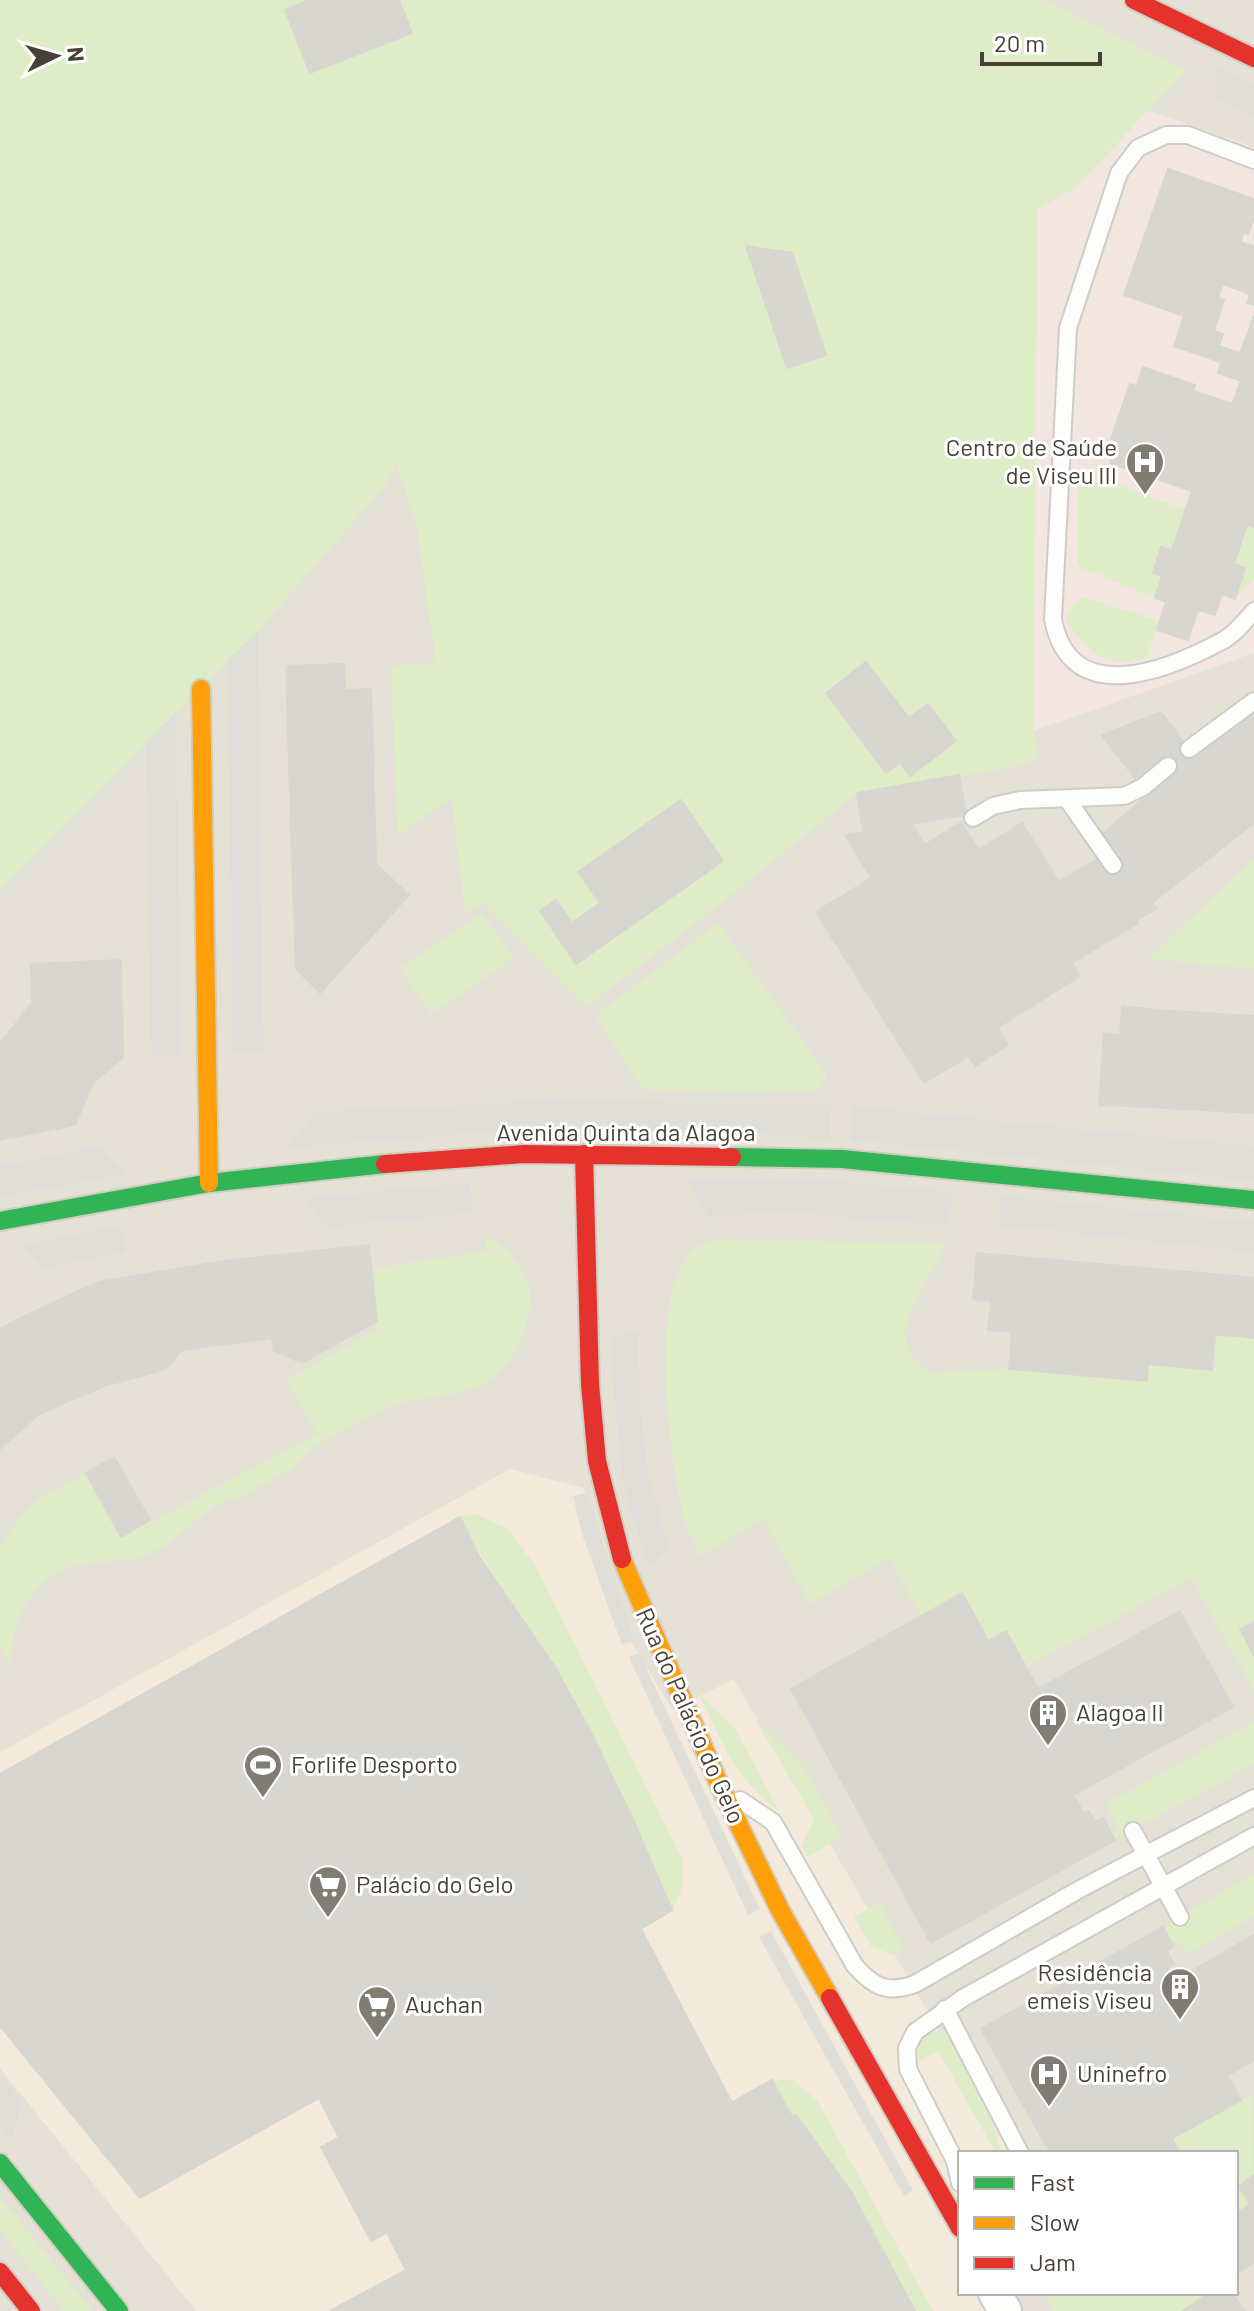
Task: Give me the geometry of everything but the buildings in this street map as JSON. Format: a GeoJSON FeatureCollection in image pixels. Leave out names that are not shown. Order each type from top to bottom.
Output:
{"type":"FeatureCollection","features":[{"type":"Feature","properties":{"kind":"street"},"geometry":{"type":"LineString","coordinates":[[1134,0],[1254,58]]}},
{"type":"Feature","properties":{"kind":"street"},"geometry":{"type":"LineString","coordinates":[[201,689],[209,1183]]}},
{"type":"Feature","properties":{"kind":"street","name":"Avenida Quinta da Alagoa"},"geometry":{"type":"LineString","coordinates":[[0,1221],[209,1183],[460,1158],[584,1154],[842,1159],[1254,1200]]}},
{"type":"Feature","properties":{"kind":"street","name":"Rua do Palácio do Gelo"},"geometry":{"type":"LineString","coordinates":[[584,1154],[590,1384],[602,1486],[623,1563],[720,1786],[780,1910],[958,2224]]}},
{"type":"Feature","properties":{"kind":"street"},"geometry":{"type":"LineString","coordinates":[[0,2163],[119,2311]]}},
{"type":"Feature","properties":{"kind":"street"},"geometry":{"type":"LineString","coordinates":[[0,2272],[31,2311]]}},
{"type":"Feature","properties":{"kind":"lane"},"geometry":{"type":"LineString","coordinates":[[1254,160],[1177,134],[1138,148],[1119,173],[1068,328],[1053,619],[1060,644],[1080,666],[1121,677],[1134,676],[1225,640],[1254,611]]}},
{"type":"Feature","properties":{"kind":"lane"},"geometry":{"type":"LineString","coordinates":[[1189,749],[1254,701]]}},
{"type":"Feature","properties":{"kind":"lane"},"geometry":{"type":"LineString","coordinates":[[973,818],[993,806],[1020,800],[1124,796],[1143,787],[1168,766]]}},
{"type":"Feature","properties":{"kind":"lane"},"geometry":{"type":"LineString","coordinates":[[1067,799],[1113,865]]}},
{"type":"Feature","properties":{"kind":"lane"},"geometry":{"type":"LineString","coordinates":[[720,1786],[773,1822],[855,1966],[870,1982],[890,1991],[915,1984],[1254,1798]]}},
{"type":"Feature","properties":{"kind":"lane"},"geometry":{"type":"LineString","coordinates":[[1133,1831],[1180,1917]]}},
{"type":"Feature","properties":{"kind":"lane"},"geometry":{"type":"LineString","coordinates":[[958,2174],[955,2161],[908,2069],[910,2039],[945,2009],[1254,1836]]}},
{"type":"Feature","properties":{"kind":"lane"},"geometry":{"type":"LineString","coordinates":[[945,2009],[1019,2151]]}},
{"type":"Feature","properties":{"kind":"shaded area"},"geometry":{"type":"Polygon","coordinates":[[[0,0],[1254,0],[1254,2311],[0,2311],[0,0]]]}},
{"type":"Feature","properties":{"kind":"shaded area"},"geometry":{"type":"Polygon","coordinates":[[[1214,67],[1254,85],[1254,115],[1217,99],[1214,67]]]}},
{"type":"Feature","properties":{"kind":"shaded area","name":"Centro de Saúde de Viseu III"},"geometry":{"type":"Polygon","coordinates":[[[1148,110],[1254,147],[1254,653],[1034,731],[1037,209],[1075,188],[1148,110]]]}},
{"type":"Feature","properties":{"kind":"shaded area"},"geometry":{"type":"Polygon","coordinates":[[[258,631],[263,1051],[233,1052],[228,660],[258,631]]]}},
{"type":"Feature","properties":{"kind":"shaded area"},"geometry":{"type":"Polygon","coordinates":[[[176,712],[181,1055],[151,1055],[146,743],[176,712]]]}},
{"type":"Feature","properties":{"kind":"shaded area"},"geometry":{"type":"Polygon","coordinates":[[[546,1101],[831,1105],[830,1139],[717,1131],[546,1128],[289,1147],[315,1112],[546,1101]]]}},
{"type":"Feature","properties":{"kind":"shaded area"},"geometry":{"type":"Polygon","coordinates":[[[854,1107],[1254,1146],[1254,1180],[851,1140],[854,1107]]]}},
{"type":"Feature","properties":{"kind":"shaded area"},"geometry":{"type":"Polygon","coordinates":[[[99,1147],[127,1173],[0,1197],[0,1166],[99,1147]]]}},
{"type":"Feature","properties":{"kind":"shaded area"},"geometry":{"type":"Polygon","coordinates":[[[785,1178],[919,1188],[953,1194],[946,1225],[781,1212],[708,1217],[689,1180],[785,1178]]]}},
{"type":"Feature","properties":{"kind":"shaded area"},"geometry":{"type":"Polygon","coordinates":[[[470,1183],[473,1213],[325,1227],[307,1198],[470,1183]]]}},
{"type":"Feature","properties":{"kind":"shaded area"},"geometry":{"type":"Polygon","coordinates":[[[1002,1196],[1254,1222],[1254,1252],[999,1225],[1002,1196]]]}},
{"type":"Feature","properties":{"kind":"shaded area"},"geometry":{"type":"Polygon","coordinates":[[[121,1226],[126,1252],[42,1268],[21,1246],[121,1226]]]}},
{"type":"Feature","properties":{"kind":"shaded area"},"geometry":{"type":"Polygon","coordinates":[[[637,1332],[641,1417],[649,1479],[669,1549],[648,1565],[624,1487],[611,1366],[611,1337],[637,1332]]]}},
{"type":"Feature","properties":{"kind":"shaded area","name":"Palácio do Gelo"},"geometry":{"type":"Polygon","coordinates":[[[510,1469],[584,1488],[617,1620],[673,1710],[734,1679],[1009,2151],[958,2151],[958,2295],[984,2295],[993,2311],[196,2311],[0,2068],[0,1752],[510,1469]]]}},
{"type":"Feature","properties":{"kind":"shaded area"},"geometry":{"type":"Polygon","coordinates":[[[587,1493],[634,1640],[622,1645],[582,1534],[573,1496],[587,1493]]]}},
{"type":"Feature","properties":{"kind":"shaded area"},"geometry":{"type":"Polygon","coordinates":[[[639,1653],[760,1909],[748,1915],[629,1657],[639,1653]]]}},
{"type":"Feature","properties":{"kind":"shaded area"},"geometry":{"type":"Polygon","coordinates":[[[771,1931],[913,2190],[904,2196],[759,1937],[771,1931]]]}},
{"type":"Feature","properties":{"kind":"shaded area"},"geometry":{"type":"Polygon","coordinates":[[[0,2074],[22,2101],[12,2139],[0,2124],[0,2074]]]}},
{"type":"Feature","properties":{"kind":"green space"},"geometry":{"type":"Polygon","coordinates":[[[0,0],[1045,0],[1186,70],[1075,188],[1037,209],[1034,731],[1038,758],[1014,767],[857,793],[586,1007],[482,902],[465,914],[452,798],[398,835],[391,666],[436,663],[417,529],[397,463],[387,483],[258,631],[0,890],[0,0]]]}},
{"type":"Feature","properties":{"kind":"green space"},"geometry":{"type":"Polygon","coordinates":[[[1086,472],[1185,510],[1155,598],[1080,567],[1077,561],[1077,482],[1086,472]]]}},
{"type":"Feature","properties":{"kind":"green space"},"geometry":{"type":"Polygon","coordinates":[[[1247,525],[1254,527],[1254,579],[1235,599],[1245,568],[1234,564],[1247,525]]]}},
{"type":"Feature","properties":{"kind":"green space"},"geometry":{"type":"Polygon","coordinates":[[[1083,597],[1159,621],[1147,657],[1121,662],[1109,660],[1089,648],[1065,618],[1083,597]]]}},
{"type":"Feature","properties":{"kind":"green space"},"geometry":{"type":"Polygon","coordinates":[[[1254,859],[1254,969],[1148,959],[1254,859]]]}},
{"type":"Feature","properties":{"kind":"green space"},"geometry":{"type":"Polygon","coordinates":[[[482,913],[513,958],[432,1014],[400,969],[482,913]]]}},
{"type":"Feature","properties":{"kind":"green space"},"geometry":{"type":"Polygon","coordinates":[[[718,923],[827,1075],[819,1091],[644,1090],[595,1016],[718,923]]]}},
{"type":"Feature","properties":{"kind":"green space"},"geometry":{"type":"Polygon","coordinates":[[[485,1235],[502,1246],[517,1262],[530,1290],[528,1315],[520,1343],[495,1376],[468,1390],[397,1404],[366,1418],[312,1448],[290,1470],[242,1496],[219,1503],[151,1553],[126,1560],[87,1563],[51,1576],[32,1595],[20,1616],[13,1640],[11,1666],[0,1646],[0,1547],[21,1515],[38,1500],[86,1473],[122,1537],[317,1434],[287,1379],[377,1330],[371,1269],[487,1251],[485,1235]]]}},
{"type":"Feature","properties":{"kind":"green space"},"geometry":{"type":"Polygon","coordinates":[[[721,1239],[946,1244],[906,1327],[907,1348],[929,1373],[1009,1369],[1146,1381],[1148,1364],[1211,1370],[1215,1335],[1254,1338],[1254,1622],[1240,1630],[1254,1656],[1254,1690],[1191,1578],[1026,1667],[1006,1631],[988,1641],[962,1594],[921,1616],[889,1558],[810,1604],[764,1519],[700,1556],[683,1516],[677,1485],[668,1412],[666,1331],[671,1295],[682,1266],[698,1247],[721,1239]]]}},
{"type":"Feature","properties":{"kind":"green space"},"geometry":{"type":"Polygon","coordinates":[[[476,1514],[508,1529],[535,1565],[682,1858],[682,1885],[672,1910],[603,1756],[572,1696],[460,1517],[476,1514]]]}},
{"type":"Feature","properties":{"kind":"green space"},"geometry":{"type":"Polygon","coordinates":[[[698,1692],[736,1730],[780,1813],[740,1772],[722,1743],[698,1692]]]}},
{"type":"Feature","properties":{"kind":"green space"},"geometry":{"type":"Polygon","coordinates":[[[754,1718],[803,1766],[842,1837],[807,1857],[801,1847],[814,1819],[754,1718]]]}},
{"type":"Feature","properties":{"kind":"green space"},"geometry":{"type":"Polygon","coordinates":[[[1254,1722],[1254,1764],[1115,1840],[1111,1833],[1119,1828],[1106,1804],[1254,1722]]]}},
{"type":"Feature","properties":{"kind":"green space"},"geometry":{"type":"Polygon","coordinates":[[[1254,1874],[1254,1916],[1187,1955],[1178,1940],[1173,1943],[1163,1927],[1254,1874]]]}},
{"type":"Feature","properties":{"kind":"green space"},"geometry":{"type":"Polygon","coordinates":[[[879,1903],[904,1950],[894,1955],[871,1947],[854,1916],[879,1903]]]}},
{"type":"Feature","properties":{"kind":"green space"},"geometry":{"type":"Polygon","coordinates":[[[940,2030],[949,2033],[986,2099],[1001,2151],[995,2151],[938,2051],[920,2061],[918,2051],[923,2037],[940,2030]]]}},
{"type":"Feature","properties":{"kind":"green space"},"geometry":{"type":"Polygon","coordinates":[[[772,2080],[793,2080],[817,2100],[933,2311],[915,2311],[852,2193],[796,2115],[792,2117],[772,2080]]]}},
{"type":"Feature","properties":{"kind":"green space"},"geometry":{"type":"Polygon","coordinates":[[[1253,2094],[1254,2262],[1238,2274],[1238,2151],[1179,2151],[1172,2138],[1253,2094]]]}},
{"type":"Feature","properties":{"kind":"green space"},"geometry":{"type":"Polygon","coordinates":[[[0,2198],[92,2311],[64,2311],[0,2230],[0,2198]]]}},
{"type":"Feature","properties":{"kind":"green space"},"geometry":{"type":"Polygon","coordinates":[[[1045,2295],[1233,2295],[1245,2311],[1053,2311],[1045,2295]]]}},
{"type":"Feature","properties":{"kind":"traffic: fast"},"geometry":{"type":"LineString","coordinates":[[732,1157],[842,1159],[1254,1200]]}},
{"type":"Feature","properties":{"kind":"traffic: fast"},"geometry":{"type":"LineString","coordinates":[[0,1221],[209,1183],[385,1164]]}},
{"type":"Feature","properties":{"kind":"traffic: fast"},"geometry":{"type":"LineString","coordinates":[[0,2163],[119,2311]]}},
{"type":"Feature","properties":{"kind":"traffic: slow"},"geometry":{"type":"LineString","coordinates":[[201,689],[209,1183]]}},
{"type":"Feature","properties":{"kind":"traffic: slow"},"geometry":{"type":"LineString","coordinates":[[622,1559],[720,1786],[780,1910],[830,1998]]}},
{"type":"Feature","properties":{"kind":"traffic: jam"},"geometry":{"type":"LineString","coordinates":[[1134,0],[1254,58]]}},
{"type":"Feature","properties":{"kind":"traffic: jam"},"geometry":{"type":"LineString","coordinates":[[385,1164],[524,1154],[732,1157]]}},
{"type":"Feature","properties":{"kind":"traffic: jam"},"geometry":{"type":"LineString","coordinates":[[584,1154],[590,1384],[597,1461],[622,1559]]}},
{"type":"Feature","properties":{"kind":"traffic: jam"},"geometry":{"type":"LineString","coordinates":[[830,1998],[958,2224]]}},
{"type":"Feature","properties":{"kind":"traffic: jam"},"geometry":{"type":"LineString","coordinates":[[0,2272],[31,2311]]}},
{"type":"Feature","properties":{"kind":"place","name":"Centro de Saúde de Viseu III"},"geometry":{"type":"Point","coordinates":[1145,496]}},
{"type":"Feature","properties":{"kind":"place","name":"Alagoa II"},"geometry":{"type":"Point","coordinates":[1048,1747]}},
{"type":"Feature","properties":{"kind":"place","name":"Forlife Desporto"},"geometry":{"type":"Point","coordinates":[263,1799]}},
{"type":"Feature","properties":{"kind":"place","name":"Palácio do Gelo"},"geometry":{"type":"Point","coordinates":[328,1919]}},
{"type":"Feature","properties":{"kind":"place","name":"Residência emeis Viseu"},"geometry":{"type":"Point","coordinates":[1180,2021]}},
{"type":"Feature","properties":{"kind":"place","name":"Auchan"},"geometry":{"type":"Point","coordinates":[377,2039]}},
{"type":"Feature","properties":{"kind":"place","name":"Uninefro"},"geometry":{"type":"Point","coordinates":[1049,2108]}}]}
